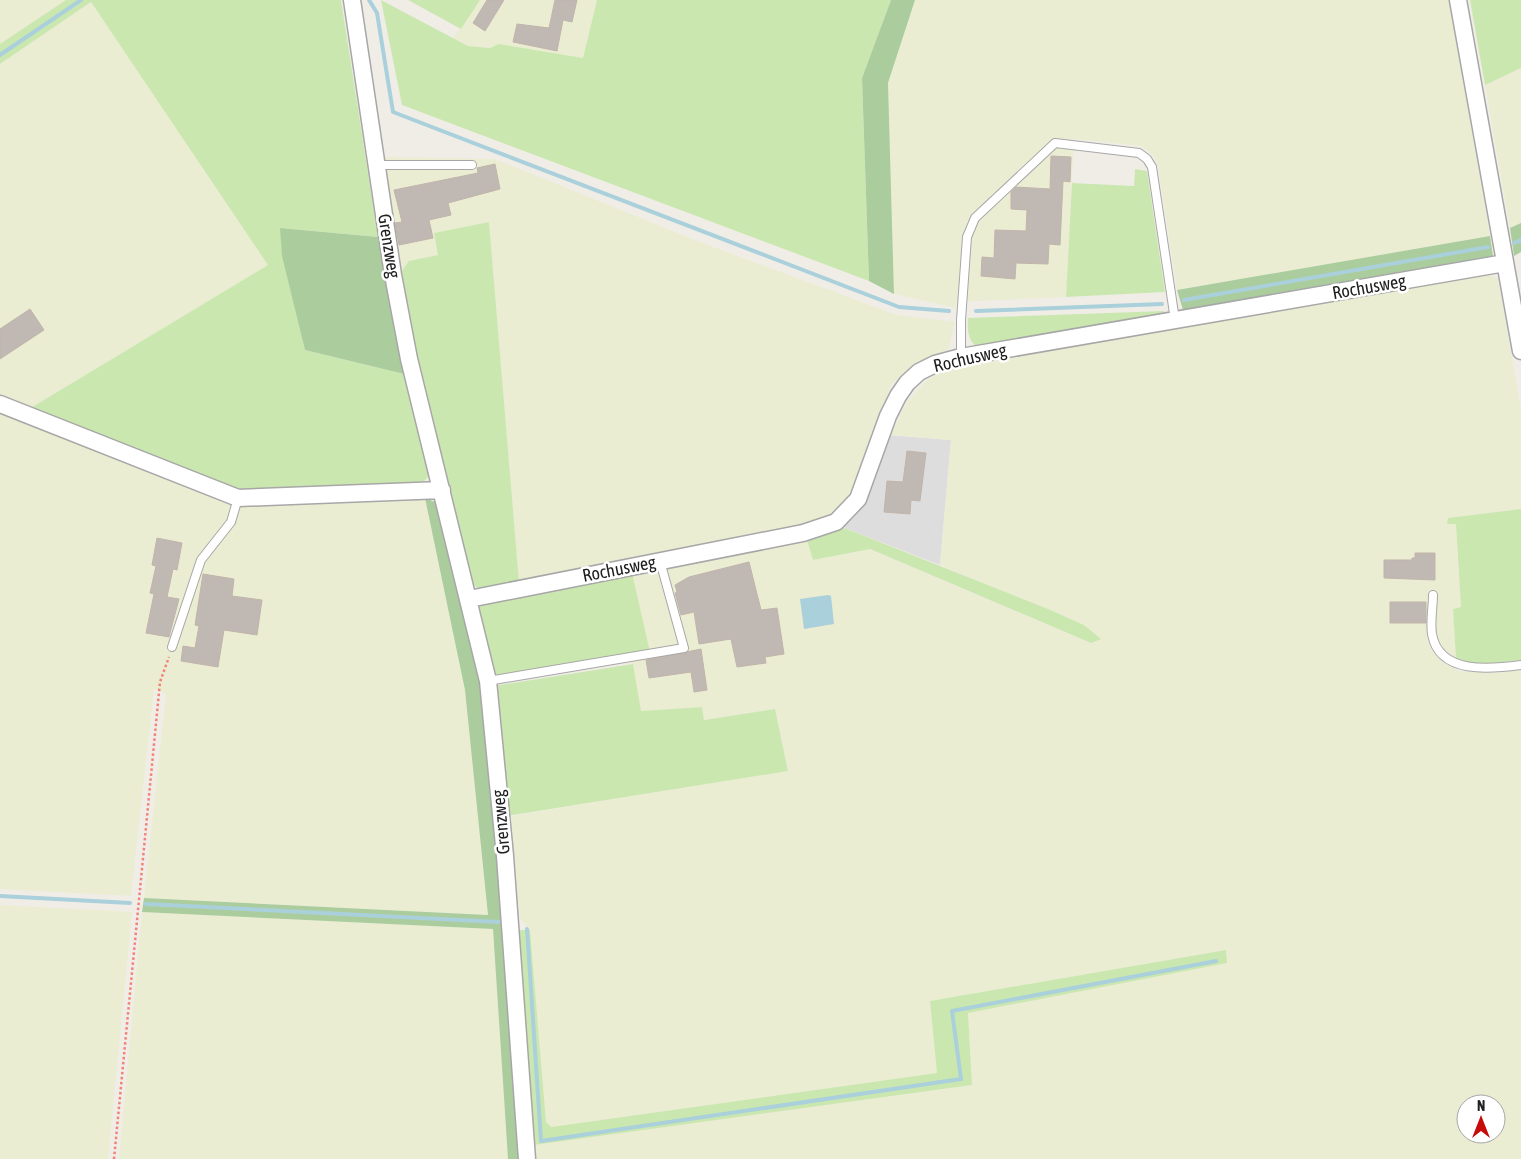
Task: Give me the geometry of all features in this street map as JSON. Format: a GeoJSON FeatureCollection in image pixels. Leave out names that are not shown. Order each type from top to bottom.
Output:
{"type":"FeatureCollection","features":[{"type":"Feature","properties":{"kind":"street","name":"Grenzweg"},"geometry":{"type":"LineString","coordinates":[[352,0],[393,275],[408,349],[488,681],[505,856],[527,1159]]}},
{"type":"Feature","properties":{"kind":"street"},"geometry":{"type":"LineString","coordinates":[[1458,0],[1521,351]]}},
{"type":"Feature","properties":{"kind":"street","name":"Rochusweg"},"geometry":{"type":"LineString","coordinates":[[469,599],[804,533],[836,522],[858,499],[888,416],[902,389],[919,372],[927,368],[961,357],[1505,263]]}},
{"type":"Feature","properties":{"kind":"street"},"geometry":{"type":"LineString","coordinates":[[0,404],[238,498],[442,490]]}},
{"type":"Feature","properties":{"kind":"lane"},"geometry":{"type":"LineString","coordinates":[[961,357],[961,320],[967,237],[975,218],[1055,143],[1138,153],[1147,158],[1152,167],[1175,320]]}},
{"type":"Feature","properties":{"kind":"lane"},"geometry":{"type":"LineString","coordinates":[[377,165],[472,165]]}},
{"type":"Feature","properties":{"kind":"lane"},"geometry":{"type":"LineString","coordinates":[[172,647],[201,560],[231,522],[238,498]]}},
{"type":"Feature","properties":{"kind":"lane"},"geometry":{"type":"LineString","coordinates":[[488,681],[684,648],[660,561]]}},
{"type":"Feature","properties":{"kind":"lane"},"geometry":{"type":"LineString","coordinates":[[1433,595],[1432,634],[1437,648],[1446,658],[1462,666],[1494,668],[1521,665]]}},
{"type":"Feature","properties":{"kind":"path"},"geometry":{"type":"LineString","coordinates":[[114,1159],[160,682],[172,647]]}},
{"type":"Feature","properties":{"kind":"shaded area"},"geometry":{"type":"Polygon","coordinates":[[[886,435],[951,440],[940,565],[837,525],[886,435]]]}},
{"type":"Feature","properties":{"kind":"green space"},"geometry":{"type":"Polygon","coordinates":[[[0,0],[66,0],[0,44],[0,0]]]}},
{"type":"Feature","properties":{"kind":"green space"},"geometry":{"type":"Polygon","coordinates":[[[66,0],[341,0],[378,237],[280,228],[305,350],[404,374],[431,474],[420,485],[239,489],[29,409],[268,265],[91,2],[0,64],[0,44],[66,0]]]}},
{"type":"Feature","properties":{"kind":"green space"},"geometry":{"type":"Polygon","coordinates":[[[381,0],[468,46],[490,48],[499,44],[583,58],[597,0],[891,0],[862,78],[869,281],[402,105],[381,0]]]}},
{"type":"Feature","properties":{"kind":"green space"},"geometry":{"type":"Polygon","coordinates":[[[408,0],[480,0],[461,29],[408,0]]]}},
{"type":"Feature","properties":{"kind":"green space"},"geometry":{"type":"Polygon","coordinates":[[[480,0],[597,0],[583,58],[499,44],[490,48],[468,46],[453,38],[480,0]]]}},
{"type":"Feature","properties":{"kind":"green space"},"geometry":{"type":"Polygon","coordinates":[[[891,0],[915,0],[888,83],[894,294],[869,281],[862,78],[891,0]]]}},
{"type":"Feature","properties":{"kind":"green space"},"geometry":{"type":"Polygon","coordinates":[[[915,0],[1449,0],[1490,236],[1177,290],[1158,166],[1153,155],[1141,146],[1074,139],[1066,297],[956,302],[956,308],[894,294],[888,83],[915,0]]]}},
{"type":"Feature","properties":{"kind":"green space"},"geometry":{"type":"Polygon","coordinates":[[[1470,0],[1521,0],[1521,68],[1485,85],[1470,0]]]}},
{"type":"Feature","properties":{"kind":"green space"},"geometry":{"type":"Polygon","coordinates":[[[91,2],[269,265],[29,409],[0,398],[0,64],[91,2]]]}},
{"type":"Feature","properties":{"kind":"green space"},"geometry":{"type":"Polygon","coordinates":[[[1521,68],[1521,223],[1510,228],[1485,85],[1521,68]]]}},
{"type":"Feature","properties":{"kind":"green space"},"geometry":{"type":"Polygon","coordinates":[[[383,157],[495,159],[700,242],[897,315],[955,322],[948,350],[916,362],[891,385],[849,495],[831,516],[801,527],[519,582],[489,222],[434,233],[438,255],[409,261],[401,272],[383,157]]]}},
{"type":"Feature","properties":{"kind":"green space"},"geometry":{"type":"Polygon","coordinates":[[[1135,169],[1147,171],[1165,292],[1066,297],[1072,183],[1134,186],[1135,169]]]}},
{"type":"Feature","properties":{"kind":"green space"},"geometry":{"type":"Polygon","coordinates":[[[489,222],[519,582],[478,588],[468,581],[415,359],[401,272],[409,261],[438,255],[434,233],[489,222]]]}},
{"type":"Feature","properties":{"kind":"green space"},"geometry":{"type":"Polygon","coordinates":[[[1521,223],[1521,252],[1514,256],[1510,228],[1521,223]]]}},
{"type":"Feature","properties":{"kind":"green space"},"geometry":{"type":"Polygon","coordinates":[[[280,228],[378,237],[404,374],[305,350],[282,256],[280,228]]]}},
{"type":"Feature","properties":{"kind":"green space"},"geometry":{"type":"Polygon","coordinates":[[[1490,236],[1493,256],[1183,310],[1177,290],[1490,236]]]}},
{"type":"Feature","properties":{"kind":"green space"},"geometry":{"type":"Polygon","coordinates":[[[1488,274],[1498,279],[1521,410],[1521,509],[1448,518],[1456,524],[1461,607],[1453,610],[1456,659],[1440,645],[1437,637],[1427,638],[1431,649],[1441,661],[1459,671],[1495,673],[1521,670],[1521,1159],[535,1159],[534,1145],[972,1085],[968,1013],[1227,963],[1226,950],[930,1001],[938,1073],[551,1127],[546,1122],[530,930],[520,918],[511,816],[788,770],[775,709],[704,720],[702,707],[640,711],[630,654],[632,573],[806,537],[813,560],[869,549],[1090,643],[1100,638],[1084,625],[940,565],[951,440],[891,435],[906,403],[927,380],[948,369],[1488,274]]]}},
{"type":"Feature","properties":{"kind":"green space"},"geometry":{"type":"Polygon","coordinates":[[[1164,311],[1162,315],[977,348],[970,338],[968,331],[968,318],[1164,311]]]}},
{"type":"Feature","properties":{"kind":"green space"},"geometry":{"type":"Polygon","coordinates":[[[0,412],[236,504],[425,498],[465,690],[488,915],[144,898],[166,694],[154,689],[131,896],[0,889],[0,412]]]}},
{"type":"Feature","properties":{"kind":"green space"},"geometry":{"type":"Polygon","coordinates":[[[425,498],[440,504],[482,683],[522,1159],[508,1159],[493,929],[142,912],[144,898],[488,915],[465,690],[425,498]]]}},
{"type":"Feature","properties":{"kind":"green space"},"geometry":{"type":"Polygon","coordinates":[[[1521,509],[1521,660],[1472,663],[1456,659],[1453,609],[1461,607],[1456,524],[1447,524],[1448,518],[1521,509]]]}},
{"type":"Feature","properties":{"kind":"green space"},"geometry":{"type":"Polygon","coordinates":[[[837,525],[1048,609],[1084,625],[1101,639],[1091,643],[870,549],[813,560],[806,537],[837,525]]]}},
{"type":"Feature","properties":{"kind":"green space"},"geometry":{"type":"Polygon","coordinates":[[[632,573],[650,652],[490,677],[474,611],[478,600],[632,573]]]}},
{"type":"Feature","properties":{"kind":"green space"},"geometry":{"type":"Polygon","coordinates":[[[633,664],[641,711],[702,707],[704,720],[775,709],[788,771],[506,816],[493,686],[633,664]]]}},
{"type":"Feature","properties":{"kind":"green space"},"geometry":{"type":"Polygon","coordinates":[[[0,905],[132,912],[108,1159],[0,1159],[0,905]]]}},
{"type":"Feature","properties":{"kind":"green space"},"geometry":{"type":"Polygon","coordinates":[[[142,912],[493,929],[508,1159],[119,1159],[142,912]]]}},
{"type":"Feature","properties":{"kind":"green space"},"geometry":{"type":"Polygon","coordinates":[[[517,930],[530,930],[546,1122],[551,1127],[937,1073],[930,1001],[1226,950],[1227,963],[968,1013],[972,1085],[534,1145],[517,930]]]}},
{"type":"Feature","properties":{"kind":"water"},"geometry":{"type":"Polygon","coordinates":[[[831,596],[834,624],[804,629],[800,599],[831,596]]]}},
{"type":"Feature","properties":{"kind":"building"},"geometry":{"type":"Polygon","coordinates":[[[487,0],[504,0],[485,31],[473,23],[487,0]]]}},
{"type":"Feature","properties":{"kind":"building"},"geometry":{"type":"Polygon","coordinates":[[[555,0],[577,0],[572,22],[563,20],[557,51],[513,42],[517,24],[549,28],[555,0]]]}},
{"type":"Feature","properties":{"kind":"building"},"geometry":{"type":"Polygon","coordinates":[[[1051,156],[1071,157],[1070,182],[1063,181],[1060,245],[1049,244],[1048,264],[1016,263],[1015,279],[981,276],[982,257],[994,258],[995,230],[1026,231],[1027,210],[1011,209],[1011,192],[1016,187],[1050,189],[1051,156]]]}},
{"type":"Feature","properties":{"kind":"building"},"geometry":{"type":"Polygon","coordinates":[[[495,164],[500,189],[448,203],[451,215],[429,220],[433,238],[399,245],[395,223],[402,222],[394,190],[478,173],[477,168],[495,164]]]}},
{"type":"Feature","properties":{"kind":"building"},"geometry":{"type":"Polygon","coordinates":[[[30,309],[44,330],[0,359],[0,329],[30,309]]]}},
{"type":"Feature","properties":{"kind":"building"},"geometry":{"type":"Polygon","coordinates":[[[907,451],[926,453],[920,501],[911,500],[910,514],[884,512],[887,481],[903,482],[907,451]]]}},
{"type":"Feature","properties":{"kind":"building"},"geometry":{"type":"Polygon","coordinates":[[[157,538],[182,543],[177,570],[173,569],[167,597],[179,599],[169,637],[146,633],[154,594],[150,593],[156,566],[152,565],[157,538]]]}},
{"type":"Feature","properties":{"kind":"building"},"geometry":{"type":"Polygon","coordinates":[[[1415,553],[1435,553],[1435,580],[1384,578],[1384,560],[1412,560],[1412,558],[1415,558],[1415,553]]]}},
{"type":"Feature","properties":{"kind":"building"},"geometry":{"type":"Polygon","coordinates":[[[749,562],[761,610],[777,608],[784,654],[765,657],[766,663],[737,667],[731,639],[699,644],[694,612],[681,615],[675,593],[677,592],[675,585],[689,577],[749,562]]]}},
{"type":"Feature","properties":{"kind":"building"},"geometry":{"type":"Polygon","coordinates":[[[203,574],[234,579],[232,596],[262,600],[257,635],[224,630],[218,667],[181,661],[183,646],[195,648],[199,626],[195,625],[203,574]]]}},
{"type":"Feature","properties":{"kind":"building"},"geometry":{"type":"Polygon","coordinates":[[[1390,602],[1426,602],[1426,623],[1390,623],[1390,602]]]}},
{"type":"Feature","properties":{"kind":"building"},"geometry":{"type":"Polygon","coordinates":[[[701,649],[707,690],[694,692],[691,672],[649,678],[646,660],[701,649]]]}},
{"type":"Feature","properties":{"kind":"waterway"},"geometry":{"type":"LineString","coordinates":[[0,55],[81,0]]}},
{"type":"Feature","properties":{"kind":"waterway"},"geometry":{"type":"LineString","coordinates":[[369,0],[377,13],[393,112],[899,307],[949,311]]}},
{"type":"Feature","properties":{"kind":"waterway"},"geometry":{"type":"LineString","coordinates":[[1514,243],[1521,240]]}},
{"type":"Feature","properties":{"kind":"waterway"},"geometry":{"type":"LineString","coordinates":[[1184,300],[1488,247]]}},
{"type":"Feature","properties":{"kind":"waterway"},"geometry":{"type":"LineString","coordinates":[[976,311],[1162,304]]}},
{"type":"Feature","properties":{"kind":"waterway"},"geometry":{"type":"LineString","coordinates":[[0,896],[130,903]]}},
{"type":"Feature","properties":{"kind":"waterway"},"geometry":{"type":"LineString","coordinates":[[146,904],[499,922]]}},
{"type":"Feature","properties":{"kind":"waterway"},"geometry":{"type":"LineString","coordinates":[[527,929],[541,1141],[961,1079],[952,1011],[1216,961]]}}]}
